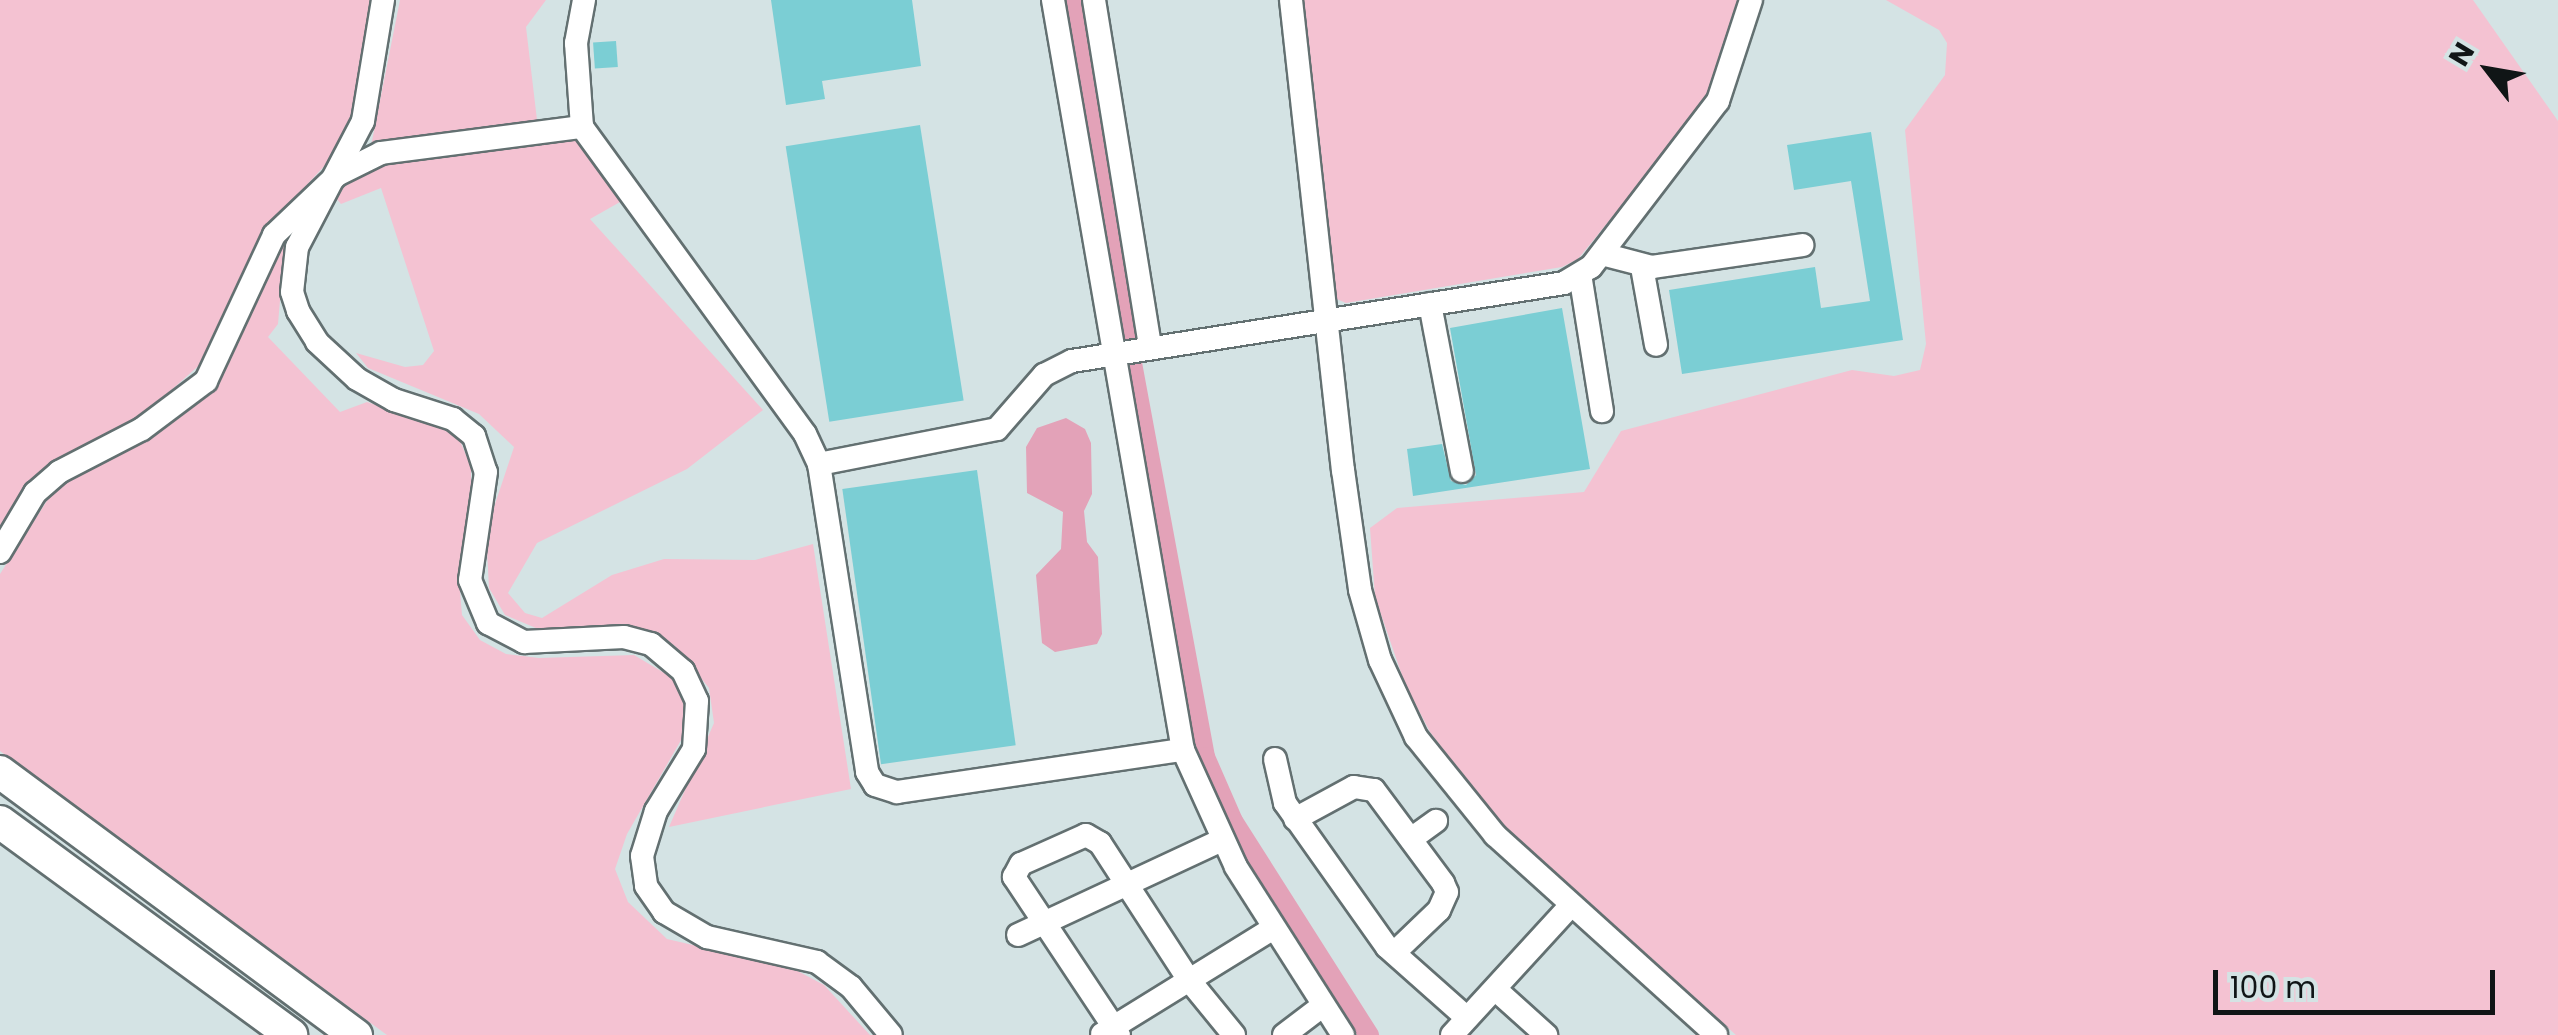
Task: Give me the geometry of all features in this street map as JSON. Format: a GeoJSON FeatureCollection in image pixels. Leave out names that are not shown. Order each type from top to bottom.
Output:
{"type":"FeatureCollection","features":[{"type":"Feature","properties":{"kind":"highway"},"geometry":{"type":"LineString","coordinates":[[0,772],[356,1035]]}},
{"type":"Feature","properties":{"kind":"highway"},"geometry":{"type":"LineString","coordinates":[[0,822],[291,1035]]}},
{"type":"Feature","properties":{"kind":"street"},"geometry":{"type":"LineString","coordinates":[[383,0],[363,121],[297,247],[292,292],[298,311],[317,342],[357,379],[394,400],[453,419],[474,436],[486,472],[470,580],[488,623],[524,642],[624,637],[651,644],[684,672],[697,701],[694,749],[645,835],[646,886],[683,928],[788,953],[834,972],[891,1035]]}},
{"type":"Feature","properties":{"kind":"street"},"geometry":{"type":"LineString","coordinates":[[584,0],[576,42],[582,126],[805,434],[820,464],[867,772],[875,785],[897,792],[1183,750]]}},
{"type":"Feature","properties":{"kind":"street"},"geometry":{"type":"LineString","coordinates":[[1053,0],[1129,350]]}},
{"type":"Feature","properties":{"kind":"street"},"geometry":{"type":"LineString","coordinates":[[1094,0],[1129,350],[1183,750],[1222,840],[1272,929],[1343,1035]]}},
{"type":"Feature","properties":{"kind":"street"},"geometry":{"type":"LineString","coordinates":[[1291,0],[1325,320],[1360,590],[1380,660],[1416,737],[1458,791],[1571,905],[1716,1035]]}},
{"type":"Feature","properties":{"kind":"street"},"geometry":{"type":"LineString","coordinates":[[820,464],[997,429],[1054,367],[1129,350],[1564,283],[1602,254],[1718,101],[1751,0]]}},
{"type":"Feature","properties":{"kind":"street"},"geometry":{"type":"LineString","coordinates":[[0,552],[35,493],[59,472],[142,430],[206,381],[274,235],[337,175],[381,153],[582,126]]}},
{"type":"Feature","properties":{"kind":"street"},"geometry":{"type":"LineString","coordinates":[[1602,254],[1642,266],[1802,245]]}},
{"type":"Feature","properties":{"kind":"street"},"geometry":{"type":"LineString","coordinates":[[1642,266],[1656,345]]}},
{"type":"Feature","properties":{"kind":"street"},"geometry":{"type":"LineString","coordinates":[[1580,274],[1602,412]]}},
{"type":"Feature","properties":{"kind":"street"},"geometry":{"type":"LineString","coordinates":[[1430,304],[1462,471]]}},
{"type":"Feature","properties":{"kind":"street"},"geometry":{"type":"LineString","coordinates":[[1275,759],[1280,792],[1296,818],[1394,954],[1460,1027],[1571,905]]}},
{"type":"Feature","properties":{"kind":"street"},"geometry":{"type":"LineString","coordinates":[[1296,818],[1364,786],[1379,795],[1412,839],[1447,892],[1439,910],[1394,954]]}},
{"type":"Feature","properties":{"kind":"street"},"geometry":{"type":"LineString","coordinates":[[1412,839],[1436,822]]}},
{"type":"Feature","properties":{"kind":"street"},"geometry":{"type":"LineString","coordinates":[[1234,1035],[1189,980],[1100,844],[1086,835],[1021,864],[1014,877],[1111,1032],[1189,980],[1272,929]]}},
{"type":"Feature","properties":{"kind":"street"},"geometry":{"type":"LineString","coordinates":[[1018,935],[1222,840]]}},
{"type":"Feature","properties":{"kind":"street"},"geometry":{"type":"LineString","coordinates":[[1495,989],[1546,1035]]}},
{"type":"Feature","properties":{"kind":"street"},"geometry":{"type":"LineString","coordinates":[[1284,1035],[1322,1006]]}},
{"type":"Feature","properties":{"kind":"shaded area"},"geometry":{"type":"Polygon","coordinates":[[[0,0],[372,0],[373,7],[371,60],[350,122],[329,161],[263,232],[213,353],[141,417],[41,473],[0,528],[0,0]]]}},
{"type":"Feature","properties":{"kind":"shaded area"},"geometry":{"type":"Polygon","coordinates":[[[400,0],[546,0],[526,27],[537,120],[371,146],[400,0]]]}},
{"type":"Feature","properties":{"kind":"shaded area"},"geometry":{"type":"Polygon","coordinates":[[[1300,0],[1740,0],[1706,102],[1578,259],[1562,267],[1346,303],[1332,297],[1300,0]]]}},
{"type":"Feature","properties":{"kind":"shaded area"},"geometry":{"type":"Polygon","coordinates":[[[1886,0],[2473,0],[2558,121],[2558,1035],[1736,1035],[1495,818],[1430,732],[1405,684],[1375,597],[1370,528],[1397,508],[1584,492],[1621,431],[1852,370],[1894,376],[1920,370],[1926,344],[1905,130],[1945,75],[1947,43],[1939,30],[1886,0]]]}},
{"type":"Feature","properties":{"kind":"shaded area"},"geometry":{"type":"Polygon","coordinates":[[[568,137],[579,139],[620,202],[590,219],[763,410],[687,469],[537,543],[508,593],[525,613],[542,618],[612,575],[664,559],[755,560],[813,544],[851,789],[669,827],[714,723],[709,688],[675,646],[649,630],[615,625],[543,631],[505,615],[489,588],[486,531],[514,447],[479,414],[368,368],[356,353],[405,367],[423,365],[434,351],[381,188],[341,204],[334,196],[339,186],[365,168],[391,162],[568,137]]]}},
{"type":"Feature","properties":{"kind":"shaded area"},"geometry":{"type":"Polygon","coordinates":[[[297,228],[284,253],[278,324],[268,337],[340,412],[367,402],[440,426],[460,441],[471,467],[471,507],[459,580],[462,615],[480,640],[506,654],[539,658],[634,655],[676,680],[685,709],[684,735],[627,834],[615,869],[628,902],[667,939],[792,968],[824,985],[870,1035],[387,1035],[0,751],[0,574],[61,479],[193,403],[224,374],[269,255],[297,228]]]}},
{"type":"Feature","properties":{"kind":"shaded area"},"geometry":{"type":"Polygon","coordinates":[[[1066,418],[1085,429],[1091,443],[1092,494],[1084,511],[1087,542],[1098,557],[1102,634],[1097,644],[1055,652],[1042,643],[1036,575],[1061,549],[1063,512],[1027,493],[1026,447],[1037,428],[1066,418]]]}},
{"type":"Feature","properties":{"kind":"building"},"geometry":{"type":"Polygon","coordinates":[[[771,0],[912,0],[921,66],[822,81],[825,99],[786,105],[771,0]]]}},
{"type":"Feature","properties":{"kind":"building"},"geometry":{"type":"Polygon","coordinates":[[[616,41],[618,67],[595,69],[593,43],[616,41]]]}},
{"type":"Feature","properties":{"kind":"building"},"geometry":{"type":"Polygon","coordinates":[[[920,125],[964,401],[829,422],[786,146],[920,125]]]}},
{"type":"Feature","properties":{"kind":"building"},"geometry":{"type":"Polygon","coordinates":[[[1871,132],[1903,340],[1682,374],[1669,290],[1815,267],[1821,308],[1870,301],[1851,181],[1794,190],[1787,145],[1871,132]]]}},
{"type":"Feature","properties":{"kind":"building"},"geometry":{"type":"Polygon","coordinates":[[[1562,308],[1590,469],[1413,496],[1407,449],[1442,444],[1451,481],[1466,485],[1476,475],[1450,328],[1562,308]]]}},
{"type":"Feature","properties":{"kind":"building"},"geometry":{"type":"Polygon","coordinates":[[[977,470],[1016,745],[881,764],[842,489],[977,470]]]}},
{"type":"Feature","properties":{"kind":"waterway"},"geometry":{"type":"LineString","coordinates":[[1073,0],[1127,336],[1205,757],[1233,821],[1369,1035]]}}]}
